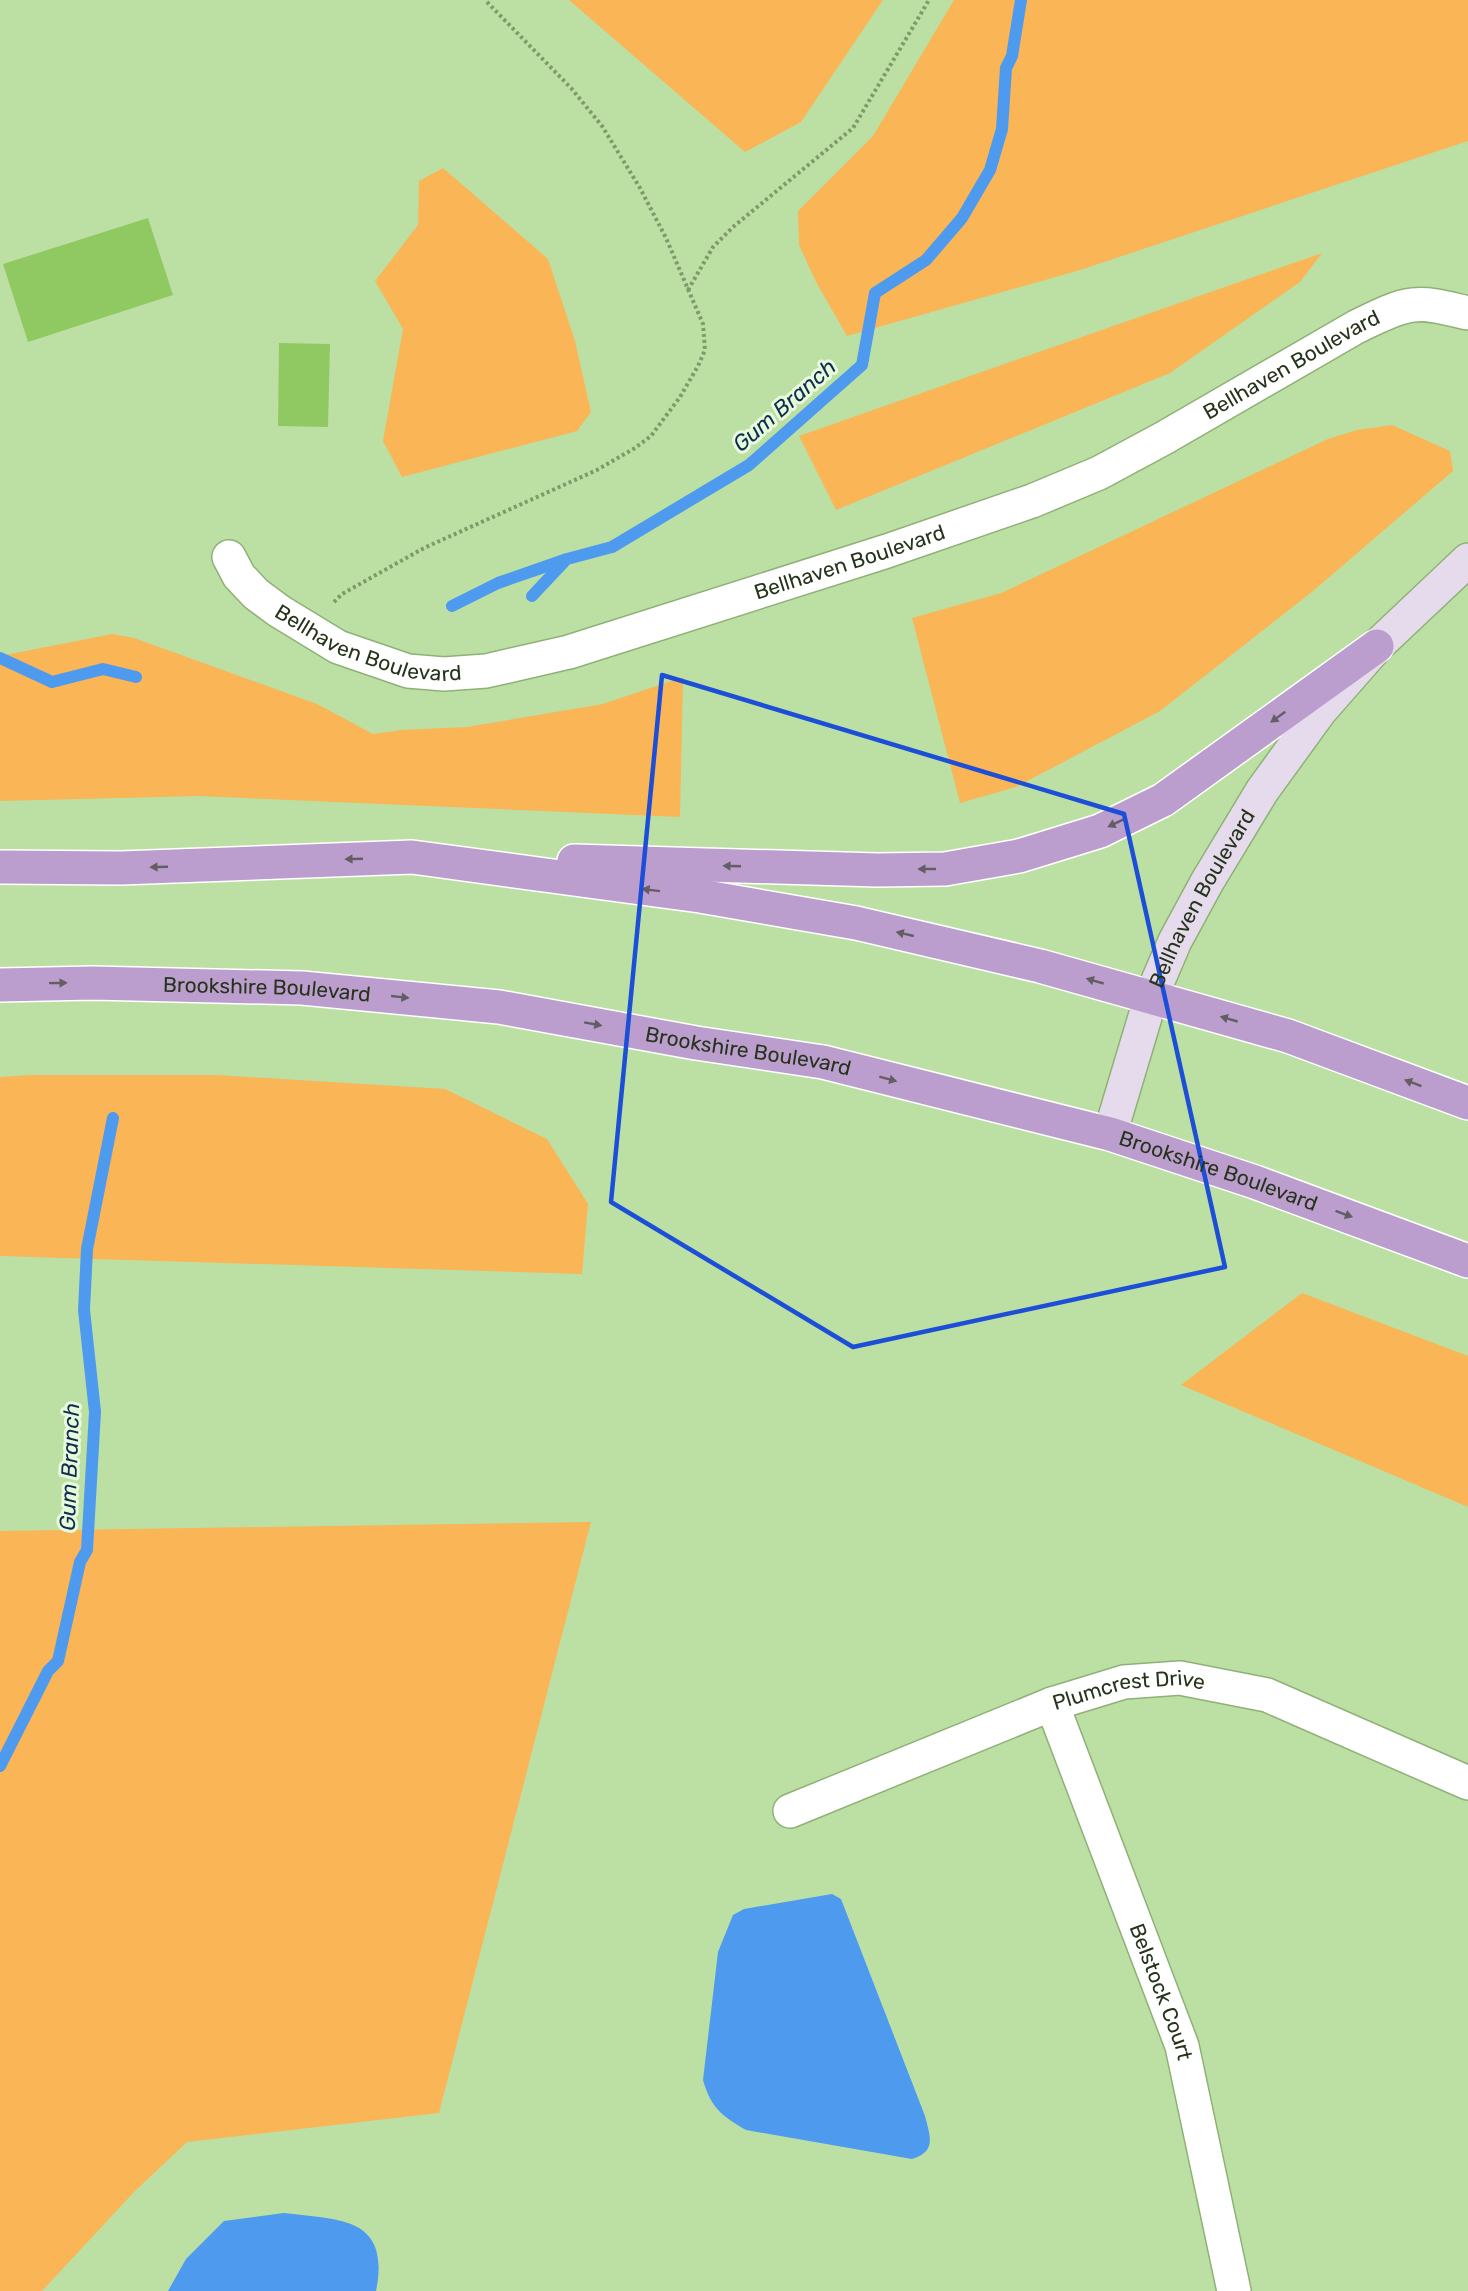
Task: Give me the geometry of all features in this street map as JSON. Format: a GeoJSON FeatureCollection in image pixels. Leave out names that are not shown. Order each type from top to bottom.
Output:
{"type":"FeatureCollection","features":[{"type":"Feature","properties":{"kind":"highway"},"geometry":{"type":"LineString","coordinates":[[0,867],[121,868],[412,857],[877,870],[945,869],[1019,856],[1100,831],[1163,800],[1377,646]]}},
{"type":"Feature","properties":{"kind":"highway"},"geometry":{"type":"LineString","coordinates":[[412,857],[500,871],[700,896],[856,923],[1041,966],[1288,1036],[1468,1103]]}},
{"type":"Feature","properties":{"kind":"highway","name":"Brookshire Boulevard"},"geometry":{"type":"LineString","coordinates":[[0,985],[93,983],[302,988],[499,1007],[696,1043],[822,1062],[1110,1134],[1255,1182],[1468,1261]]}},
{"type":"Feature","properties":{"kind":"main road","name":"Bellhaven Boulevard"},"geometry":{"type":"LineString","coordinates":[[1110,1134],[1151,997],[1175,941],[1262,791],[1320,711],[1377,646],[1468,560]]}},
{"type":"Feature","properties":{"kind":"street","name":"Bellhaven Boulevard"},"geometry":{"type":"LineString","coordinates":[[229,557],[239,576],[256,594],[305,628],[338,647],[408,671],[444,674],[486,671],[569,651],[887,551],[1032,501],[1099,473],[1356,327],[1384,314],[1412,305],[1442,307],[1468,313]]}},
{"type":"Feature","properties":{"kind":"street","name":"Plumcrest Drive"},"geometry":{"type":"LineString","coordinates":[[790,1811],[1052,1704],[1124,1682],[1180,1678],[1267,1695],[1468,1783]]}},
{"type":"Feature","properties":{"kind":"street","name":"Belstock Court"},"geometry":{"type":"LineString","coordinates":[[1052,1704],[1182,2046],[1234,2291]]}},
{"type":"Feature","properties":{"kind":"path"},"geometry":{"type":"LineString","coordinates":[[305,628],[342,594],[424,548],[597,470],[651,436],[680,397],[705,350],[703,324],[666,238],[640,188],[602,126],[571,88],[485,0]]}},
{"type":"Feature","properties":{"kind":"path"},"geometry":{"type":"LineString","coordinates":[[688,290],[698,269],[719,240],[853,128],[929,0]]}},
{"type":"Feature","properties":{"kind":"highlighted area"},"geometry":{"type":"Polygon","coordinates":[[[662,675],[1124,814],[1225,1267],[853,1347],[611,1202],[662,675]]]}},
{"type":"Feature","properties":{"kind":"shaded area"},"geometry":{"type":"Polygon","coordinates":[[[569,0],[883,0],[801,122],[745,152],[569,0]]]}},
{"type":"Feature","properties":{"kind":"shaded area"},"geometry":{"type":"Polygon","coordinates":[[[954,0],[1468,0],[1468,141],[1080,270],[847,336],[816,282],[799,245],[798,211],[873,136],[954,0]]]}},
{"type":"Feature","properties":{"kind":"shaded area"},"geometry":{"type":"Polygon","coordinates":[[[443,168],[548,259],[575,341],[591,412],[577,431],[402,477],[383,441],[403,329],[375,281],[418,225],[419,181],[443,168]]]}},
{"type":"Feature","properties":{"kind":"shaded area"},"geometry":{"type":"Polygon","coordinates":[[[1322,253],[1300,282],[1170,373],[836,510],[799,436],[1322,253]]]}},
{"type":"Feature","properties":{"kind":"shaded area"},"geometry":{"type":"Polygon","coordinates":[[[1392,425],[1450,451],[1453,471],[1313,591],[1160,711],[1016,787],[960,803],[912,618],[1001,593],[1328,439],[1357,430],[1392,425]]]}},
{"type":"Feature","properties":{"kind":"shaded area"},"geometry":{"type":"Polygon","coordinates":[[[112,634],[134,638],[317,704],[373,734],[401,730],[467,727],[603,704],[683,677],[680,817],[199,796],[0,801],[0,656],[112,634]]]}},
{"type":"Feature","properties":{"kind":"shaded area"},"geometry":{"type":"Polygon","coordinates":[[[217,1075],[445,1089],[547,1139],[588,1204],[582,1274],[0,1256],[0,1077],[217,1075]]]}},
{"type":"Feature","properties":{"kind":"shaded area"},"geometry":{"type":"Polygon","coordinates":[[[1302,1293],[1468,1356],[1468,1507],[1181,1385],[1302,1293]]]}},
{"type":"Feature","properties":{"kind":"shaded area"},"geometry":{"type":"Polygon","coordinates":[[[591,1522],[439,2113],[187,2142],[134,2192],[42,2291],[0,2291],[0,1531],[591,1522]]]}},
{"type":"Feature","properties":{"kind":"water"},"geometry":{"type":"Polygon","coordinates":[[[832,1894],[841,1899],[925,2116],[930,2142],[925,2152],[912,2159],[746,2130],[718,2110],[706,2090],[703,2080],[718,1952],[733,1915],[744,1909],[832,1894]]]}},
{"type":"Feature","properties":{"kind":"water"},"geometry":{"type":"Polygon","coordinates":[[[284,2213],[341,2221],[356,2226],[368,2235],[376,2248],[379,2266],[376,2291],[168,2291],[186,2259],[224,2221],[284,2213]]]}},
{"type":"Feature","properties":{"kind":"building"},"geometry":{"type":"Polygon","coordinates":[[[148,218],[173,295],[28,342],[3,264],[148,218]]]}},
{"type":"Feature","properties":{"kind":"building"},"geometry":{"type":"Polygon","coordinates":[[[279,343],[330,344],[328,427],[278,426],[279,343]]]}},
{"type":"Feature","properties":{"kind":"waterway","name":"Gum Branch"},"geometry":{"type":"LineString","coordinates":[[452,606],[498,583],[567,559],[612,547],[749,465],[862,365],[875,293],[926,260],[962,218],[990,170],[1002,129],[1006,68],[1012,56],[1021,0]]}},
{"type":"Feature","properties":{"kind":"waterway","name":"Gum Branch"},"geometry":{"type":"LineString","coordinates":[[532,596],[564,562]]}},
{"type":"Feature","properties":{"kind":"waterway"},"geometry":{"type":"LineString","coordinates":[[0,658],[52,682],[103,669],[136,677]]}},
{"type":"Feature","properties":{"kind":"waterway","name":"Gum Branch"},"geometry":{"type":"LineString","coordinates":[[0,1766],[48,1671],[58,1661],[80,1562],[87,1550],[95,1412],[84,1310],[87,1249],[113,1118]]}}]}
